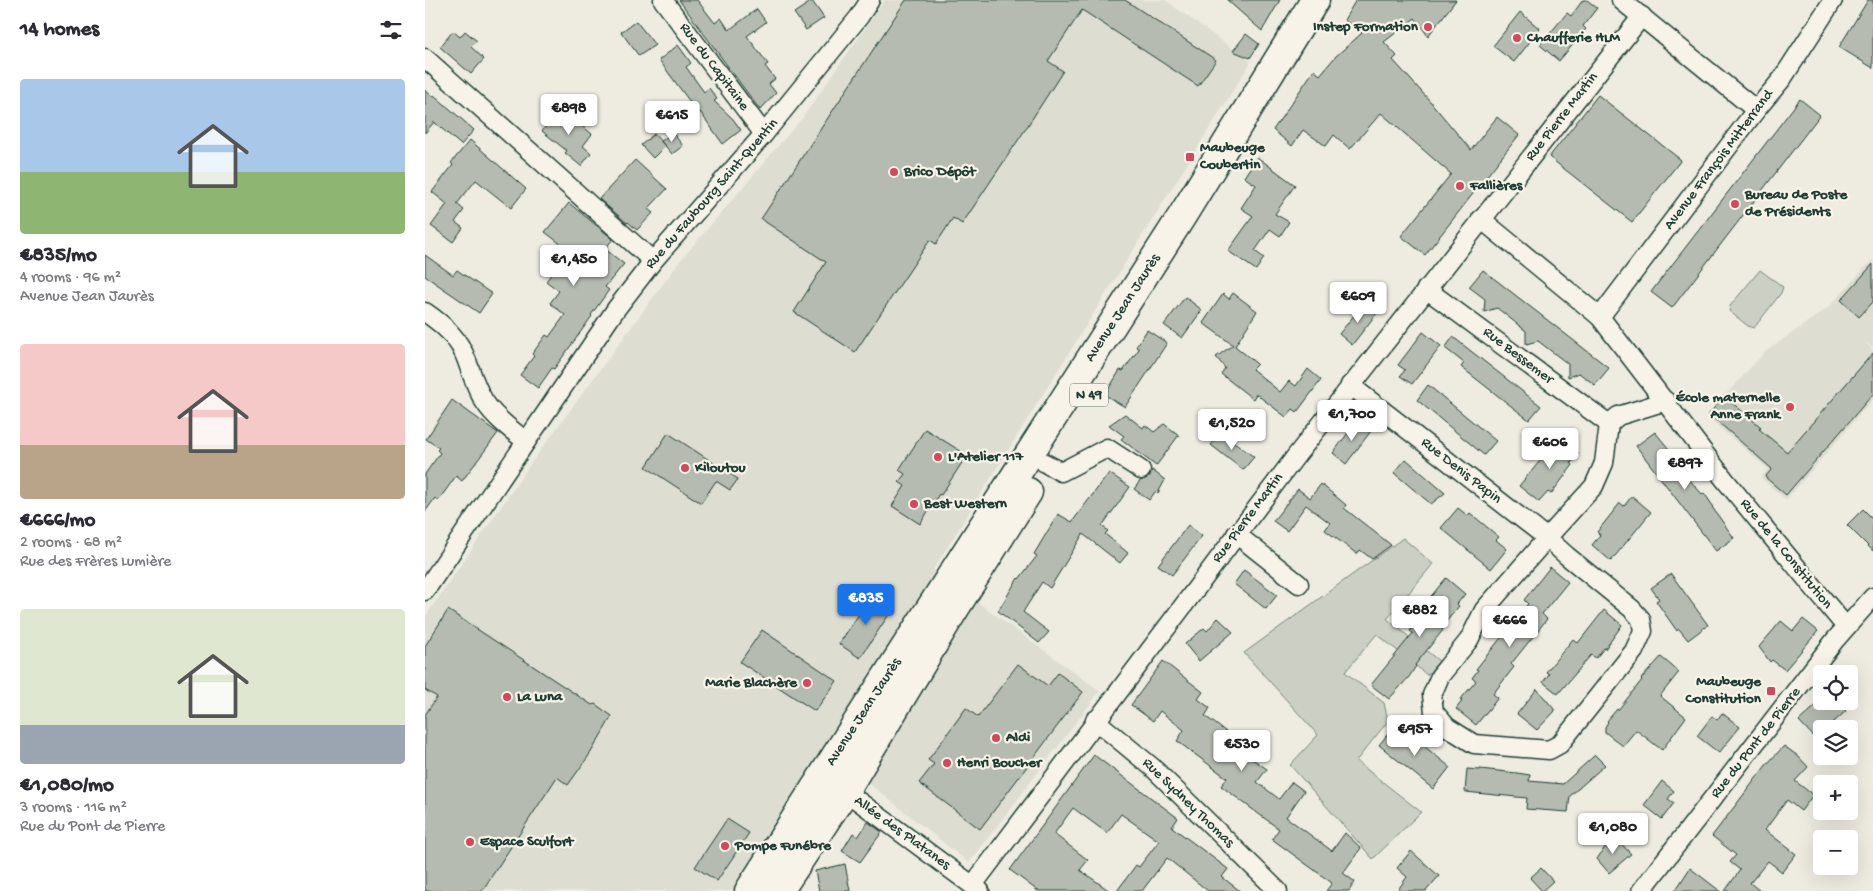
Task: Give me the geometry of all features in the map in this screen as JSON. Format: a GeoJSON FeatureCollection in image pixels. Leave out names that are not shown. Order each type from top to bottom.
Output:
{"type":"FeatureCollection","features":[{"type":"Feature","properties":{"kind":"main road","name":"Avenue Jean Jaurès"},"geometry":{"type":"LineString","coordinates":[[749,891],[1182,216],[1315,0]]}},
{"type":"Feature","properties":{"kind":"main road","name":"Avenue Jean Jaurès"},"geometry":{"type":"LineString","coordinates":[[779,891],[845,791],[952,613],[1199,222],[1335,0]]}},
{"type":"Feature","properties":{"kind":"street","name":"Rue du Capitaine"},"geometry":{"type":"LineString","coordinates":[[663,0],[764,134]]}},
{"type":"Feature","properties":{"kind":"street","name":"Rue du Faubourg Saint-Quentin"},"geometry":{"type":"LineString","coordinates":[[425,591],[616,309],[653,261],[764,134],[859,17],[870,0]]}},
{"type":"Feature","properties":{"kind":"street"},"geometry":{"type":"LineString","coordinates":[[1621,0],[1756,110]]}},
{"type":"Feature","properties":{"kind":"street","name":"Avenue François Mitterrand"},"geometry":{"type":"LineString","coordinates":[[1600,317],[1756,110],[1782,79],[1833,0]]}},
{"type":"Feature","properties":{"kind":"street","name":"Rue Pierre Martin"},"geometry":{"type":"LineString","coordinates":[[977,888],[1095,720],[1236,534],[1641,16]]}},
{"type":"Feature","properties":{"kind":"street"},"geometry":{"type":"LineString","coordinates":[[425,58],[653,261]]}},
{"type":"Feature","properties":{"kind":"street","name":"Rue de la Constitution"},"geometry":{"type":"LineString","coordinates":[[1481,219],[1600,317],[1725,480],[1846,627]]}},
{"type":"Feature","properties":{"kind":"street","name":"Rue Bessemer"},"geometry":{"type":"LineString","coordinates":[[1426,289],[1609,424]]}},
{"type":"Feature","properties":{"kind":"street"},"geometry":{"type":"LineString","coordinates":[[425,312],[444,325],[457,339],[467,359],[475,386],[485,403],[511,430],[526,442]]}},
{"type":"Feature","properties":{"kind":"street","name":"Rue Denis Papin"},"geometry":{"type":"LineString","coordinates":[[1351,385],[1547,538]]}},
{"type":"Feature","properties":{"kind":"street"},"geometry":{"type":"LineString","coordinates":[[1547,538],[1632,609],[1641,619],[1643,631],[1634,651],[1560,744],[1549,750],[1474,744],[1447,727],[1434,712],[1432,696],[1440,676],[1469,640],[1484,610],[1547,538],[1594,486],[1604,463],[1609,424],[1618,416],[1666,401]]}},
{"type":"Feature","properties":{"kind":"street"},"geometry":{"type":"LineString","coordinates":[[1045,463],[1061,472],[1107,448],[1141,470]]}},
{"type":"Feature","properties":{"kind":"street"},"geometry":{"type":"LineString","coordinates":[[1236,534],[1299,584]]}},
{"type":"Feature","properties":{"kind":"street","name":"Rue du Pont de Pierre"},"geometry":{"type":"LineString","coordinates":[[1641,891],[1846,627],[1873,597]]}},
{"type":"Feature","properties":{"kind":"street","name":"Rue Sydney Thomas"},"geometry":{"type":"LineString","coordinates":[[1095,720],[1152,767],[1278,891]]}},
{"type":"Feature","properties":{"kind":"street","name":"Allée des Platanes"},"geometry":{"type":"LineString","coordinates":[[823,776],[977,888]]}},
{"type":"Feature","properties":{"kind":"shaded area"},"geometry":{"type":"Polygon","coordinates":[[[885,0],[1165,0],[1251,62],[933,570],[1100,691],[969,863],[823,747],[732,891],[425,891],[425,617],[532,462],[680,261],[803,117],[885,0]]]}},
{"type":"Feature","properties":{"kind":"shaded area","name":"École maternelle Anne Frank"},"geometry":{"type":"Polygon","coordinates":[[[1873,259],[1873,348],[1864,341],[1873,350],[1873,399],[1786,500],[1761,478],[1768,469],[1706,416],[1765,352],[1829,307],[1873,259]]]}},
{"type":"Feature","properties":{"kind":"shaded area"},"geometry":{"type":"Polygon","coordinates":[[[1760,270],[1783,287],[1781,293],[1754,328],[1748,326],[1729,311],[1730,306],[1760,270]]]}},
{"type":"Feature","properties":{"kind":"shaded area"},"geometry":{"type":"Polygon","coordinates":[[[1403,538],[1433,564],[1387,619],[1439,661],[1427,675],[1377,634],[1345,672],[1384,703],[1388,721],[1356,761],[1421,812],[1373,859],[1290,765],[1318,735],[1244,653],[1403,538]]]}},
{"type":"Feature","properties":{"kind":"building"},"geometry":{"type":"Polygon","coordinates":[[[679,0],[697,0],[715,23],[721,18],[729,30],[757,9],[766,22],[747,36],[768,64],[765,66],[775,79],[769,84],[776,93],[760,110],[679,0]]]}},
{"type":"Feature","properties":{"kind":"building","name":"Brico Dépôt"},"geometry":{"type":"Polygon","coordinates":[[[906,0],[1125,0],[1216,60],[1198,86],[1082,10],[1048,61],[1063,71],[1025,130],[962,224],[953,218],[936,244],[930,240],[855,352],[794,312],[826,262],[761,219],[906,0]]]}},
{"type":"Feature","properties":{"kind":"building"},"geometry":{"type":"Polygon","coordinates":[[[1227,0],[1280,0],[1262,31],[1227,0]]]}},
{"type":"Feature","properties":{"kind":"building"},"geometry":{"type":"Polygon","coordinates":[[[1356,0],[1456,0],[1428,36],[1415,18],[1384,42],[1397,56],[1393,60],[1471,150],[1497,117],[1519,135],[1425,255],[1401,236],[1451,174],[1381,113],[1350,149],[1334,135],[1326,146],[1303,130],[1292,146],[1273,130],[1314,70],[1320,75],[1335,57],[1362,33],[1344,20],[1356,0]]]}},
{"type":"Feature","properties":{"kind":"building","name":"Chaufferie HLM"},"geometry":{"type":"Polygon","coordinates":[[[1583,0],[1587,0],[1597,8],[1583,26],[1586,29],[1559,61],[1540,45],[1567,13],[1571,16],[1583,0]]]}},
{"type":"Feature","properties":{"kind":"building"},"geometry":{"type":"Polygon","coordinates":[[[1868,0],[1873,0],[1873,68],[1839,47],[1868,0]]]}},
{"type":"Feature","properties":{"kind":"building"},"geometry":{"type":"Polygon","coordinates":[[[812,1],[824,18],[806,30],[794,13],[812,1]]]}},
{"type":"Feature","properties":{"kind":"building","name":"Chaufferie HLM"},"geometry":{"type":"Polygon","coordinates":[[[1520,12],[1540,29],[1514,62],[1493,46],[1520,12]]]}},
{"type":"Feature","properties":{"kind":"building"},"geometry":{"type":"Polygon","coordinates":[[[636,21],[655,45],[639,56],[621,32],[636,21]]]}},
{"type":"Feature","properties":{"kind":"building"},"geometry":{"type":"Polygon","coordinates":[[[453,31],[460,37],[465,31],[477,41],[471,47],[484,59],[471,74],[440,47],[453,31]]]}},
{"type":"Feature","properties":{"kind":"building"},"geometry":{"type":"Polygon","coordinates":[[[1246,34],[1259,44],[1250,58],[1233,51],[1246,34]]]}},
{"type":"Feature","properties":{"kind":"building"},"geometry":{"type":"Polygon","coordinates":[[[678,45],[691,63],[686,67],[704,92],[709,88],[717,99],[714,101],[733,119],[741,130],[723,144],[700,112],[684,124],[676,113],[690,102],[659,60],[678,45]]]}},
{"type":"Feature","properties":{"kind":"building"},"geometry":{"type":"Polygon","coordinates":[[[425,90],[433,97],[434,95],[474,130],[461,145],[434,122],[425,133],[425,90]]]}},
{"type":"Feature","properties":{"kind":"building"},"geometry":{"type":"Polygon","coordinates":[[[1598,95],[1681,160],[1632,222],[1549,157],[1598,95]]]}},
{"type":"Feature","properties":{"kind":"building"},"geometry":{"type":"Polygon","coordinates":[[[1800,99],[1820,115],[1672,308],[1651,292],[1800,99]]]}},
{"type":"Feature","properties":{"kind":"building"},"geometry":{"type":"Polygon","coordinates":[[[560,108],[592,134],[583,146],[591,153],[581,166],[565,153],[567,151],[542,131],[560,108]]]}},
{"type":"Feature","properties":{"kind":"building"},"geometry":{"type":"Polygon","coordinates":[[[673,133],[683,146],[672,154],[661,141],[673,133]]]}},
{"type":"Feature","properties":{"kind":"building"},"geometry":{"type":"Polygon","coordinates":[[[654,134],[665,146],[653,158],[641,145],[654,134]]]}},
{"type":"Feature","properties":{"kind":"building"},"geometry":{"type":"Polygon","coordinates":[[[470,140],[526,189],[511,208],[476,180],[457,204],[464,210],[455,222],[463,228],[453,242],[431,226],[447,204],[432,192],[453,165],[451,163],[470,140]]]}},
{"type":"Feature","properties":{"kind":"building"},"geometry":{"type":"Polygon","coordinates":[[[1257,157],[1295,185],[1275,214],[1289,222],[1280,236],[1270,229],[1255,251],[1264,258],[1256,270],[1228,251],[1253,216],[1241,208],[1256,185],[1244,177],[1257,157]]]}},
{"type":"Feature","properties":{"kind":"building"},"geometry":{"type":"Polygon","coordinates":[[[635,160],[667,189],[648,209],[653,213],[637,230],[599,199],[635,160]]]}},
{"type":"Feature","properties":{"kind":"building"},"geometry":{"type":"Polygon","coordinates":[[[569,203],[613,239],[605,249],[624,264],[605,287],[609,290],[592,316],[538,388],[520,375],[546,335],[549,337],[565,315],[550,303],[559,291],[546,281],[570,251],[545,232],[569,203]]]}},
{"type":"Feature","properties":{"kind":"building"},"geometry":{"type":"Polygon","coordinates":[[[425,255],[453,275],[457,270],[492,294],[479,313],[425,276],[425,255]]]}},
{"type":"Feature","properties":{"kind":"building"},"geometry":{"type":"Polygon","coordinates":[[[1873,264],[1873,302],[1859,317],[1841,300],[1873,264]]]}},
{"type":"Feature","properties":{"kind":"building"},"geometry":{"type":"Polygon","coordinates":[[[1483,270],[1609,368],[1595,385],[1579,373],[1568,377],[1568,364],[1538,341],[1526,344],[1526,331],[1497,308],[1484,312],[1485,299],[1469,287],[1483,270]]]}},
{"type":"Feature","properties":{"kind":"building"},"geometry":{"type":"Polygon","coordinates":[[[1233,293],[1257,311],[1235,346],[1257,364],[1252,369],[1280,392],[1289,381],[1296,386],[1308,369],[1321,380],[1297,412],[1293,409],[1286,417],[1256,394],[1253,399],[1221,374],[1225,368],[1216,357],[1233,345],[1203,323],[1223,294],[1229,299],[1233,293]]]}},
{"type":"Feature","properties":{"kind":"building"},"geometry":{"type":"Polygon","coordinates":[[[1185,297],[1202,310],[1182,338],[1164,325],[1185,297]]]}},
{"type":"Feature","properties":{"kind":"building"},"geometry":{"type":"Polygon","coordinates":[[[1364,303],[1377,313],[1352,345],[1339,334],[1364,303]]]}},
{"type":"Feature","properties":{"kind":"building"},"geometry":{"type":"Polygon","coordinates":[[[1147,330],[1167,343],[1125,407],[1105,395],[1120,370],[1123,371],[1139,349],[1136,347],[1147,330]]]}},
{"type":"Feature","properties":{"kind":"building"},"geometry":{"type":"Polygon","coordinates":[[[1423,332],[1441,346],[1412,384],[1400,376],[1405,370],[1398,365],[1423,332]]]}},
{"type":"Feature","properties":{"kind":"building"},"geometry":{"type":"Polygon","coordinates":[[[1453,337],[1541,406],[1529,420],[1461,367],[1464,363],[1445,348],[1453,337]]]}},
{"type":"Feature","properties":{"kind":"building"},"geometry":{"type":"Polygon","coordinates":[[[1873,353],[1873,394],[1786,495],[1765,477],[1772,469],[1709,414],[1724,396],[1787,452],[1873,353]]]}},
{"type":"Feature","properties":{"kind":"building"},"geometry":{"type":"Polygon","coordinates":[[[1428,385],[1496,441],[1484,455],[1417,400],[1428,385]]]}},
{"type":"Feature","properties":{"kind":"building"},"geometry":{"type":"Polygon","coordinates":[[[452,400],[498,433],[462,481],[456,476],[438,501],[435,498],[425,512],[425,474],[440,453],[437,450],[439,448],[426,439],[452,400]]]}},
{"type":"Feature","properties":{"kind":"building"},"geometry":{"type":"Polygon","coordinates":[[[1125,414],[1143,428],[1145,425],[1154,432],[1164,424],[1179,435],[1156,466],[1121,439],[1124,436],[1109,425],[1125,414]]]}},
{"type":"Feature","properties":{"kind":"building"},"geometry":{"type":"Polygon","coordinates":[[[1357,421],[1371,431],[1346,464],[1333,453],[1357,421]]]}},
{"type":"Feature","properties":{"kind":"building"},"geometry":{"type":"Polygon","coordinates":[[[925,429],[967,455],[920,524],[892,506],[905,486],[899,482],[905,474],[899,470],[925,429]]]}},
{"type":"Feature","properties":{"kind":"building"},"geometry":{"type":"Polygon","coordinates":[[[1221,432],[1254,457],[1243,470],[1211,445],[1221,432]]]}},
{"type":"Feature","properties":{"kind":"building"},"geometry":{"type":"Polygon","coordinates":[[[1655,432],[1673,454],[1693,484],[1702,494],[1704,493],[1734,538],[1716,551],[1636,446],[1655,432]]]}},
{"type":"Feature","properties":{"kind":"building","name":"Kiloutou"},"geometry":{"type":"Polygon","coordinates":[[[668,433],[738,479],[730,490],[716,481],[701,503],[646,467],[668,433]]]}},
{"type":"Feature","properties":{"kind":"building"},"geometry":{"type":"Polygon","coordinates":[[[1560,437],[1579,453],[1571,463],[1573,465],[1551,494],[1548,492],[1539,502],[1519,486],[1560,437]]]}},
{"type":"Feature","properties":{"kind":"building"},"geometry":{"type":"Polygon","coordinates":[[[1406,459],[1445,493],[1431,504],[1394,473],[1406,459]]]}},
{"type":"Feature","properties":{"kind":"building"},"geometry":{"type":"Polygon","coordinates":[[[1152,470],[1165,480],[1158,493],[1156,491],[1149,500],[1134,489],[1140,481],[1150,476],[1152,470]]]}},
{"type":"Feature","properties":{"kind":"building"},"geometry":{"type":"Polygon","coordinates":[[[1109,473],[1130,487],[1102,526],[1108,531],[1105,534],[1128,553],[1120,563],[1083,534],[1050,588],[1042,582],[1023,612],[1049,632],[1039,643],[998,611],[1018,578],[1037,556],[1034,554],[1058,514],[1072,522],[1109,473]]]}},
{"type":"Feature","properties":{"kind":"building"},"geometry":{"type":"Polygon","coordinates":[[[1321,484],[1346,505],[1344,508],[1391,545],[1372,559],[1360,550],[1357,554],[1325,530],[1330,523],[1306,505],[1287,531],[1273,521],[1298,489],[1310,498],[1321,484]]]}},
{"type":"Feature","properties":{"kind":"building"},"geometry":{"type":"Polygon","coordinates":[[[1632,496],[1651,512],[1611,561],[1592,545],[1600,535],[1597,532],[1620,503],[1624,506],[1632,496]]]}},
{"type":"Feature","properties":{"kind":"building"},"geometry":{"type":"Polygon","coordinates":[[[1458,508],[1468,516],[1470,513],[1499,537],[1496,540],[1507,549],[1491,569],[1441,528],[1458,508]]]}},
{"type":"Feature","properties":{"kind":"building"},"geometry":{"type":"Polygon","coordinates":[[[1863,509],[1873,519],[1873,551],[1847,525],[1863,509]]]}},
{"type":"Feature","properties":{"kind":"building"},"geometry":{"type":"Polygon","coordinates":[[[1188,525],[1202,536],[1172,575],[1158,565],[1188,525]]]}},
{"type":"Feature","properties":{"kind":"building"},"geometry":{"type":"Polygon","coordinates":[[[1550,567],[1568,582],[1542,614],[1547,619],[1511,664],[1514,667],[1493,694],[1498,698],[1476,725],[1456,709],[1462,701],[1460,700],[1476,681],[1472,678],[1478,670],[1476,669],[1528,604],[1524,600],[1550,567]]]}},
{"type":"Feature","properties":{"kind":"building"},"geometry":{"type":"Polygon","coordinates":[[[1244,570],[1277,595],[1266,609],[1234,584],[1244,570]]]}},
{"type":"Feature","properties":{"kind":"building"},"geometry":{"type":"Polygon","coordinates":[[[1671,574],[1708,625],[1688,640],[1679,629],[1677,631],[1656,601],[1659,599],[1651,588],[1671,574]]]}},
{"type":"Feature","properties":{"kind":"building"},"geometry":{"type":"Polygon","coordinates":[[[1446,578],[1465,594],[1457,604],[1459,606],[1441,628],[1443,630],[1415,665],[1409,677],[1389,699],[1371,685],[1413,633],[1410,631],[1423,614],[1419,611],[1446,578]]]}},
{"type":"Feature","properties":{"kind":"building"},"geometry":{"type":"Polygon","coordinates":[[[873,593],[894,607],[860,658],[839,644],[873,593]]]}},
{"type":"Feature","properties":{"kind":"building"},"geometry":{"type":"Polygon","coordinates":[[[448,610],[592,705],[595,704],[612,716],[590,754],[568,785],[557,777],[482,891],[425,891],[425,715],[437,697],[425,690],[425,646],[448,610]]]}},
{"type":"Feature","properties":{"kind":"building"},"geometry":{"type":"Polygon","coordinates":[[[1604,610],[1622,625],[1605,649],[1596,658],[1591,655],[1558,694],[1543,682],[1549,674],[1546,672],[1573,639],[1578,643],[1604,610]]]}},
{"type":"Feature","properties":{"kind":"building"},"geometry":{"type":"Polygon","coordinates":[[[1218,618],[1233,632],[1199,661],[1185,644],[1204,628],[1207,631],[1218,618]]]}},
{"type":"Feature","properties":{"kind":"building"},"geometry":{"type":"Polygon","coordinates":[[[1803,619],[1818,631],[1785,670],[1772,660],[1770,662],[1759,647],[1781,621],[1793,631],[1803,619]]]}},
{"type":"Feature","properties":{"kind":"building"},"geometry":{"type":"Polygon","coordinates":[[[762,630],[837,681],[815,711],[740,662],[762,630]]]}},
{"type":"Feature","properties":{"kind":"building"},"geometry":{"type":"Polygon","coordinates":[[[1661,657],[1679,672],[1660,696],[1686,717],[1662,750],[1636,730],[1623,746],[1605,732],[1607,721],[1661,657]]]}},
{"type":"Feature","properties":{"kind":"building"},"geometry":{"type":"Polygon","coordinates":[[[1163,661],[1203,692],[1198,699],[1210,708],[1205,716],[1234,738],[1238,732],[1253,743],[1245,754],[1267,769],[1257,782],[1279,799],[1292,782],[1304,791],[1286,817],[1332,851],[1345,833],[1361,848],[1343,873],[1355,882],[1349,891],[1326,891],[1332,883],[1272,839],[1279,829],[1221,786],[1227,778],[1177,741],[1184,730],[1160,711],[1153,721],[1131,705],[1163,661]]]}},
{"type":"Feature","properties":{"kind":"building","name":"Aldi"},"geometry":{"type":"Polygon","coordinates":[[[1018,664],[1048,686],[1058,673],[1083,692],[980,829],[919,783],[934,764],[928,760],[966,708],[978,717],[1018,664]]]}},
{"type":"Feature","properties":{"kind":"building"},"geometry":{"type":"Polygon","coordinates":[[[1537,689],[1555,711],[1537,730],[1517,714],[1537,689]]]}},
{"type":"Feature","properties":{"kind":"building"},"geometry":{"type":"Polygon","coordinates":[[[1813,708],[1813,710],[1846,711],[1836,720],[1813,720],[1813,736],[1799,721],[1813,708]]]}},
{"type":"Feature","properties":{"kind":"building"},"geometry":{"type":"Polygon","coordinates":[[[1722,713],[1740,727],[1719,753],[1697,736],[1712,716],[1717,720],[1722,713]]]}},
{"type":"Feature","properties":{"kind":"building"},"geometry":{"type":"Polygon","coordinates":[[[1395,725],[1450,767],[1433,789],[1379,745],[1395,725]]]}},
{"type":"Feature","properties":{"kind":"building"},"geometry":{"type":"Polygon","coordinates":[[[1784,746],[1798,756],[1808,767],[1795,781],[1813,795],[1801,811],[1787,800],[1765,830],[1796,854],[1782,872],[1768,861],[1750,883],[1760,891],[1725,891],[1740,870],[1730,862],[1736,855],[1712,836],[1767,764],[1784,746]]]}},
{"type":"Feature","properties":{"kind":"building"},"geometry":{"type":"Polygon","coordinates":[[[1094,755],[1178,818],[1172,827],[1228,869],[1222,877],[1240,891],[1208,891],[1167,858],[1142,891],[1117,891],[1136,865],[1139,867],[1159,841],[1121,814],[1107,833],[1073,808],[1054,834],[1088,860],[1080,870],[1110,891],[1038,891],[1010,870],[1094,755]]]}},
{"type":"Feature","properties":{"kind":"building"},"geometry":{"type":"Polygon","coordinates":[[[1595,755],[1605,765],[1570,796],[1568,812],[1526,809],[1527,798],[1465,792],[1467,769],[1530,775],[1529,781],[1563,784],[1595,755]]]}},
{"type":"Feature","properties":{"kind":"building"},"geometry":{"type":"Polygon","coordinates":[[[1662,781],[1674,791],[1668,799],[1674,803],[1662,819],[1644,805],[1662,781]]]}},
{"type":"Feature","properties":{"kind":"building","name":"Pompe Funébre"},"geometry":{"type":"Polygon","coordinates":[[[727,819],[749,833],[717,881],[695,867],[727,819]]]}},
{"type":"Feature","properties":{"kind":"building"},"geometry":{"type":"Polygon","coordinates":[[[868,822],[882,832],[860,862],[842,851],[853,833],[858,837],[868,822]]]}},
{"type":"Feature","properties":{"kind":"building"},"geometry":{"type":"Polygon","coordinates":[[[1617,839],[1631,854],[1609,873],[1597,859],[1610,840],[1613,842],[1617,839]]]}},
{"type":"Feature","properties":{"kind":"building"},"geometry":{"type":"Polygon","coordinates":[[[1411,851],[1439,876],[1426,891],[1397,891],[1407,877],[1397,868],[1411,851]]]}},
{"type":"Feature","properties":{"kind":"building"},"geometry":{"type":"Polygon","coordinates":[[[845,864],[850,891],[819,891],[815,871],[845,864]]]}},
{"type":"Feature","properties":{"kind":"building"},"geometry":{"type":"Polygon","coordinates":[[[1541,868],[1553,881],[1542,891],[1530,878],[1541,868]]]}},
{"type":"Feature","properties":{"kind":"building"},"geometry":{"type":"Polygon","coordinates":[[[1690,868],[1720,891],[1675,891],[1690,868]]]}},
{"type":"Feature","properties":{"kind":"place","name":"Instep Formation"},"geometry":{"type":"Point","coordinates":[1428,27]}},
{"type":"Feature","properties":{"kind":"place","name":"Chaufferie HLM"},"geometry":{"type":"Point","coordinates":[1517,38]}},
{"type":"Feature","properties":{"kind":"place","name":"Maubeuge Coubertin"},"geometry":{"type":"Point","coordinates":[1190,157]}},
{"type":"Feature","properties":{"kind":"place","name":"Brico Dépôt"},"geometry":{"type":"Point","coordinates":[894,172]}},
{"type":"Feature","properties":{"kind":"place","name":"Fallières"},"geometry":{"type":"Point","coordinates":[1460,186]}},
{"type":"Feature","properties":{"kind":"place","name":"Bureau de Poste de Présidents"},"geometry":{"type":"Point","coordinates":[1735,204]}},
{"type":"Feature","properties":{"kind":"place","name":"École maternelle Anne Frank"},"geometry":{"type":"Point","coordinates":[1790,407]}},
{"type":"Feature","properties":{"kind":"place","name":"L'Atelier 117"},"geometry":{"type":"Point","coordinates":[938,457]}},
{"type":"Feature","properties":{"kind":"place","name":"Kiloutou"},"geometry":{"type":"Point","coordinates":[685,468]}},
{"type":"Feature","properties":{"kind":"place","name":"Best Western"},"geometry":{"type":"Point","coordinates":[914,504]}},
{"type":"Feature","properties":{"kind":"place","name":"Marie Blachère"},"geometry":{"type":"Point","coordinates":[807,683]}},
{"type":"Feature","properties":{"kind":"place","name":"Maubeuge Constitution"},"geometry":{"type":"Point","coordinates":[1771,691]}},
{"type":"Feature","properties":{"kind":"place","name":"La Luna"},"geometry":{"type":"Point","coordinates":[507,697]}},
{"type":"Feature","properties":{"kind":"place","name":"Aldi"},"geometry":{"type":"Point","coordinates":[996,738]}},
{"type":"Feature","properties":{"kind":"place","name":"Henri Boucher"},"geometry":{"type":"Point","coordinates":[947,763]}},
{"type":"Feature","properties":{"kind":"place","name":"Espace Sculfort"},"geometry":{"type":"Point","coordinates":[470,842]}},
{"type":"Feature","properties":{"kind":"place","name":"Pompe Funébre"},"geometry":{"type":"Point","coordinates":[725,846]}}]}
